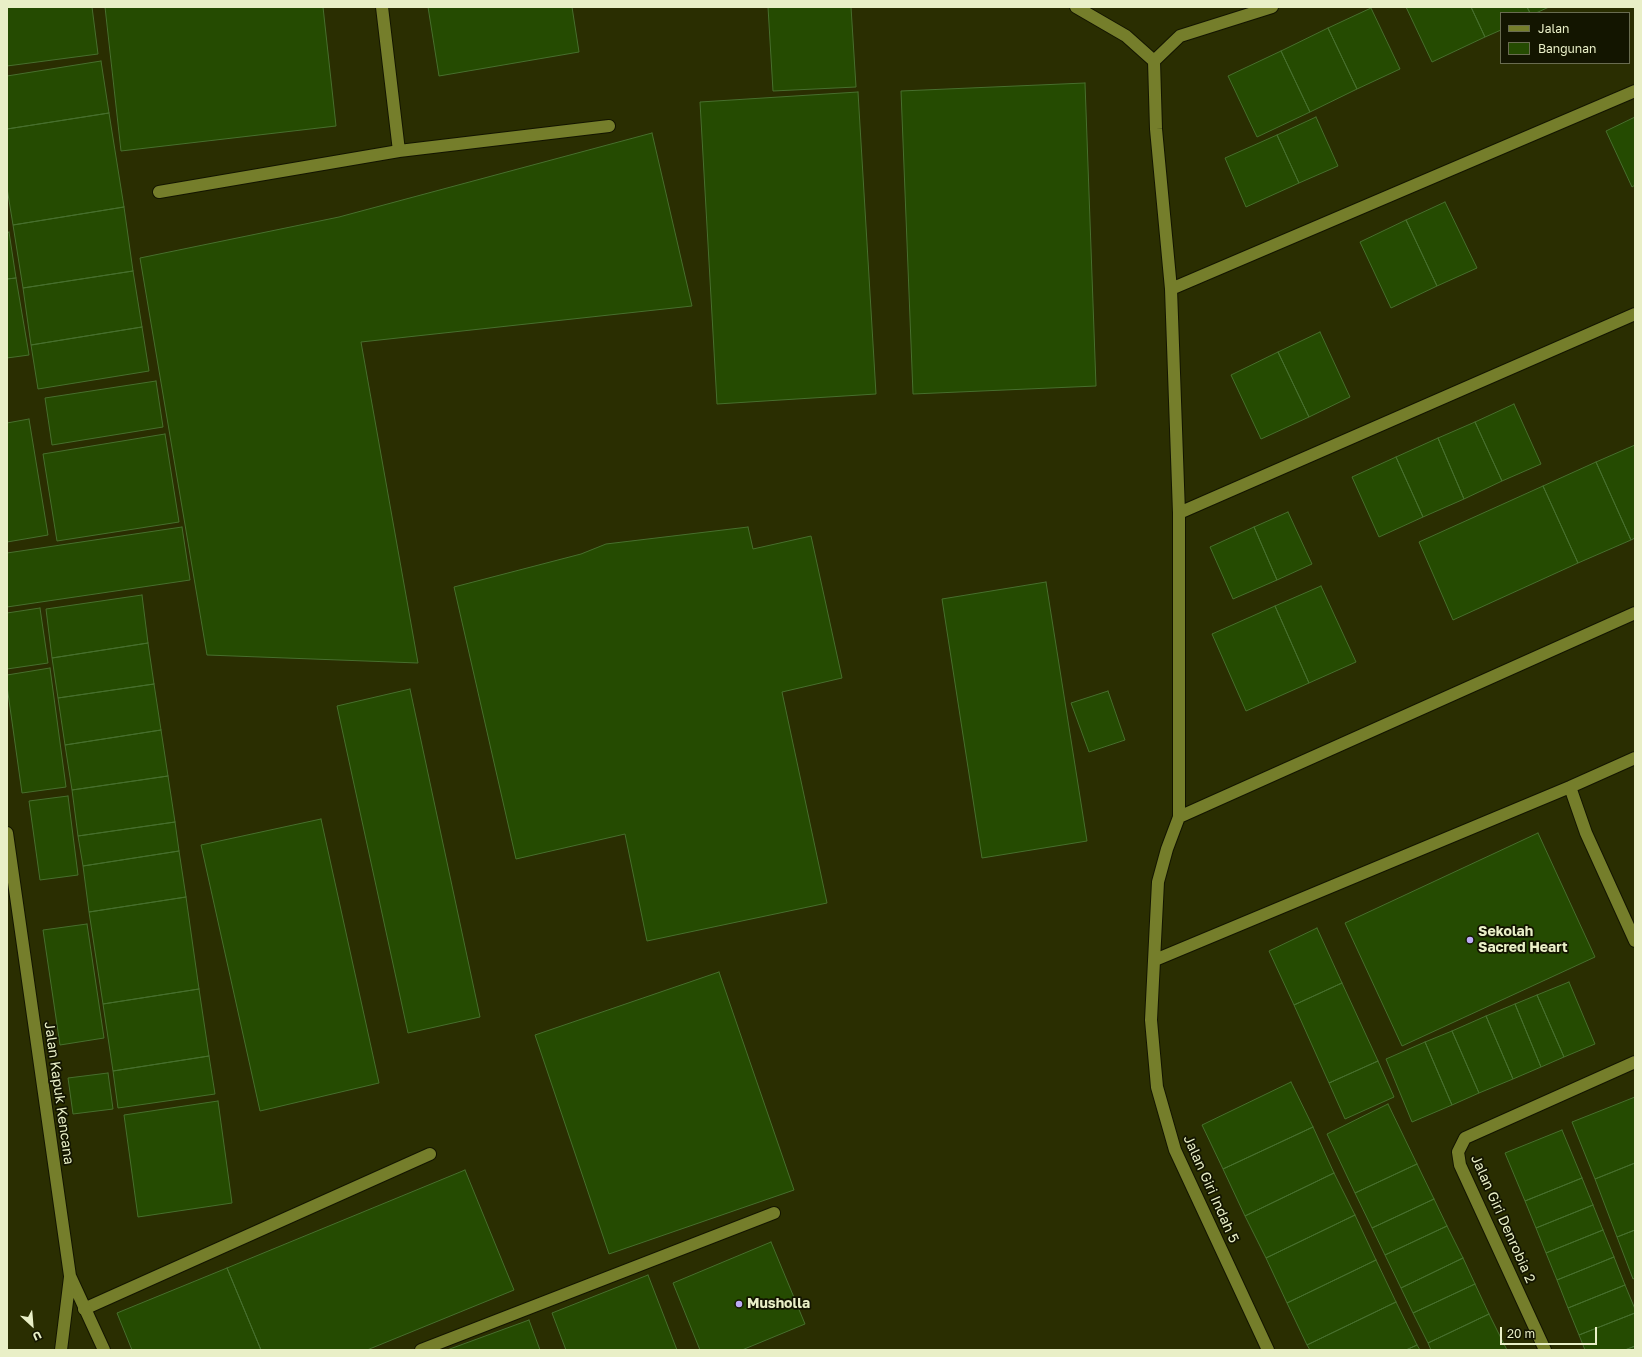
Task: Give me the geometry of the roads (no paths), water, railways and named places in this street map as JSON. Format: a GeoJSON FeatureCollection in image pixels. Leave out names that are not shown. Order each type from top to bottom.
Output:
{"type":"FeatureCollection","features":[{"type":"Feature","properties":{"kind":"street"},"geometry":{"type":"LineString","coordinates":[[382,7],[399,151]]}},
{"type":"Feature","properties":{"kind":"street"},"geometry":{"type":"LineString","coordinates":[[1076,7],[1126,36],[1154,61],[1156,129],[1171,289],[1178,513],[1179,817],[1635,613]]}},
{"type":"Feature","properties":{"kind":"street"},"geometry":{"type":"LineString","coordinates":[[1154,61],[1180,36],[1272,7]]}},
{"type":"Feature","properties":{"kind":"street"},"geometry":{"type":"LineString","coordinates":[[1171,289],[1635,91]]}},
{"type":"Feature","properties":{"kind":"street"},"geometry":{"type":"LineString","coordinates":[[159,192],[399,151],[609,126]]}},
{"type":"Feature","properties":{"kind":"street"},"geometry":{"type":"LineString","coordinates":[[1178,513],[1635,314]]}},
{"type":"Feature","properties":{"kind":"street"},"geometry":{"type":"LineString","coordinates":[[1155,960],[1570,787],[1635,758]]}},
{"type":"Feature","properties":{"kind":"street"},"geometry":{"type":"LineString","coordinates":[[1570,787],[1586,833],[1635,941]]}},
{"type":"Feature","properties":{"kind":"street","name":"Jalan Giri Indah 5"},"geometry":{"type":"LineString","coordinates":[[1179,817],[1167,849],[1158,882],[1151,1020],[1158,1087],[1175,1150],[1268,1350]]}},
{"type":"Feature","properties":{"kind":"street","name":"Jalan Kapuk Kencana"},"geometry":{"type":"LineString","coordinates":[[7,833],[70,1276],[104,1350]]}},
{"type":"Feature","properties":{"kind":"street","name":"Jalan Giri Denrobia 2"},"geometry":{"type":"LineString","coordinates":[[1545,1350],[1460,1165],[1458,1152],[1465,1138],[1635,1062]]}},
{"type":"Feature","properties":{"kind":"street"},"geometry":{"type":"LineString","coordinates":[[84,1309],[430,1154]]}},
{"type":"Feature","properties":{"kind":"street"},"geometry":{"type":"LineString","coordinates":[[421,1350],[774,1213]]}},
{"type":"Feature","properties":{"kind":"street"},"geometry":{"type":"LineString","coordinates":[[61,1350],[70,1276]]}},
{"type":"Feature","properties":{"kind":"place","name":"Sekolah Sacred Heart"},"geometry":{"type":"Point","coordinates":[1470,940]}},
{"type":"Feature","properties":{"kind":"place","name":"Musholla"},"geometry":{"type":"Point","coordinates":[739,1304]}}]}
